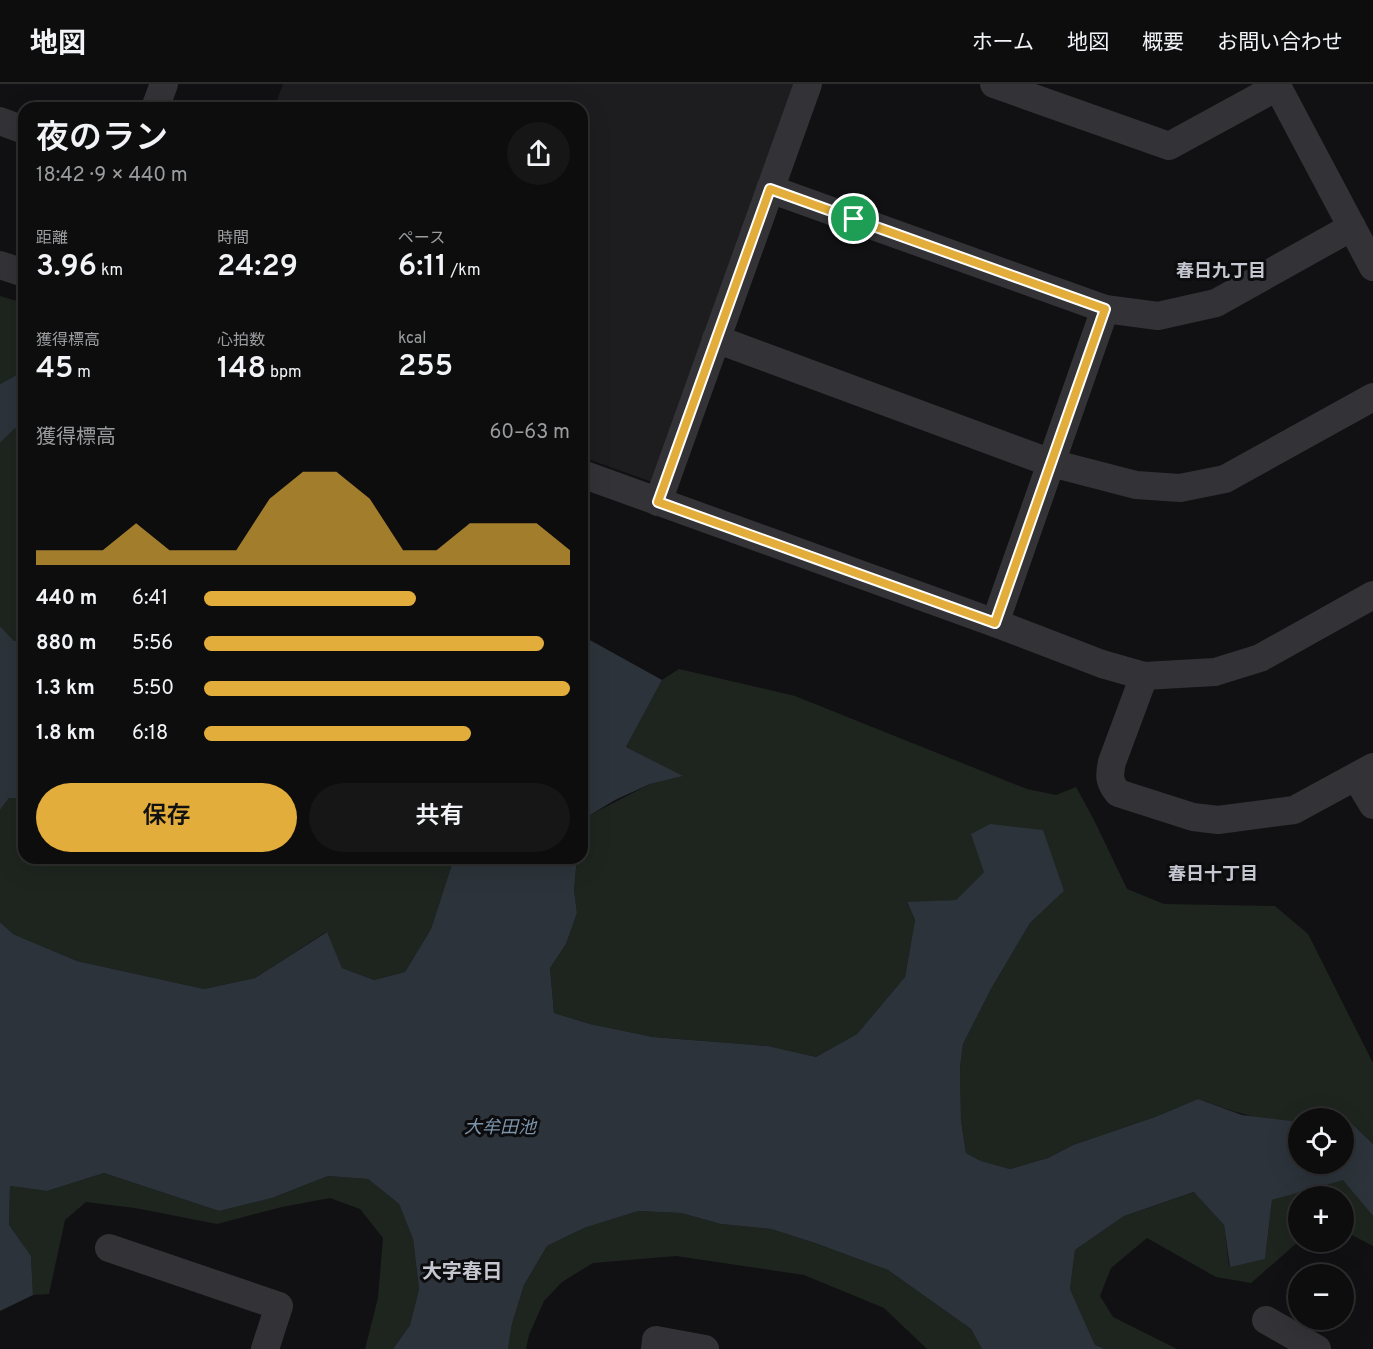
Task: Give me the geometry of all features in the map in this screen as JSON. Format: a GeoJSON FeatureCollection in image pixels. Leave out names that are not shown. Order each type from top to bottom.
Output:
{"type":"FeatureCollection","features":[{"type":"Feature","properties":{"kind":"street"},"geometry":{"type":"LineString","coordinates":[[157,102],[164,84]]}},
{"type":"Feature","properties":{"kind":"street"},"geometry":{"type":"LineString","coordinates":[[658,502],[808,84]]}},
{"type":"Feature","properties":{"kind":"street"},"geometry":{"type":"LineString","coordinates":[[994,84],[1170,146],[1277,85],[1373,267]]}},
{"type":"Feature","properties":{"kind":"street"},"geometry":{"type":"LineString","coordinates":[[0,121],[18,128]]}},
{"type":"Feature","properties":{"kind":"street"},"geometry":{"type":"LineString","coordinates":[[770,189],[1105,309],[1158,316],[1216,303],[1352,227]]}},
{"type":"Feature","properties":{"kind":"street"},"geometry":{"type":"LineString","coordinates":[[0,265],[18,271]]}},
{"type":"Feature","properties":{"kind":"street"},"geometry":{"type":"LineString","coordinates":[[995,623],[1105,309]]}},
{"type":"Feature","properties":{"kind":"street"},"geometry":{"type":"LineString","coordinates":[[716,339],[1051,463],[1136,485],[1180,488],[1225,479],[1373,397]]}},
{"type":"Feature","properties":{"kind":"street"},"geometry":{"type":"LineString","coordinates":[[588,476],[1102,664],[1144,676],[1215,672],[1260,658],[1373,595]]}},
{"type":"Feature","properties":{"kind":"street"},"geometry":{"type":"LineString","coordinates":[[1144,676],[1109,775],[1110,784],[1118,793],[1193,817],[1218,820],[1294,810],[1365,772],[1373,805]]}},
{"type":"Feature","properties":{"kind":"street"},"geometry":{"type":"LineString","coordinates":[[109,1248],[279,1306],[265,1349]]}},
{"type":"Feature","properties":{"kind":"street"},"geometry":{"type":"LineString","coordinates":[[1266,1320],[1317,1349]]}},
{"type":"Feature","properties":{"kind":"street"},"geometry":{"type":"LineString","coordinates":[[655,1349],[656,1340],[705,1349]]}},
{"type":"Feature","properties":{"kind":"shaded area"},"geometry":{"type":"Polygon","coordinates":[[[283,84],[796,84],[655,483],[588,459],[588,102],[276,102],[283,84]]]}},
{"type":"Feature","properties":{"kind":"shaded area"},"geometry":{"type":"Polygon","coordinates":[[[0,296],[18,301],[18,374],[0,384],[0,296]]]}},
{"type":"Feature","properties":{"kind":"shaded area"},"geometry":{"type":"Polygon","coordinates":[[[18,428],[18,640],[14,641],[0,626],[0,443],[14,429],[18,428]]]}},
{"type":"Feature","properties":{"kind":"shaded area"},"geometry":{"type":"Polygon","coordinates":[[[679,669],[795,696],[1027,789],[1056,795],[1076,787],[1127,889],[1164,904],[1275,906],[1308,934],[1373,1063],[1373,1144],[1354,1126],[1354,1108],[1288,1108],[1288,1122],[1286,1122],[1235,1112],[1198,1099],[1155,1117],[1073,1145],[1048,1158],[1010,1169],[981,1161],[966,1153],[961,1121],[960,1067],[963,1044],[991,989],[1030,923],[1064,891],[984,872],[956,900],[907,903],[915,920],[905,977],[857,1034],[816,1057],[768,1046],[653,1037],[590,1024],[554,1013],[550,968],[566,944],[577,913],[574,890],[576,864],[588,864],[590,815],[650,784],[682,776],[626,747],[662,680],[679,669]]]}},
{"type":"Feature","properties":{"kind":"shaded area"},"geometry":{"type":"Polygon","coordinates":[[[9,798],[18,798],[18,864],[452,864],[431,929],[405,972],[374,980],[342,968],[326,932],[255,978],[204,989],[77,961],[13,934],[0,922],[0,810],[9,798]]]}},
{"type":"Feature","properties":{"kind":"shaded area"},"geometry":{"type":"Polygon","coordinates":[[[104,1173],[219,1211],[272,1198],[328,1176],[368,1179],[399,1204],[413,1239],[419,1289],[410,1325],[393,1349],[365,1349],[378,1298],[383,1238],[360,1209],[330,1198],[282,1207],[217,1224],[135,1208],[86,1202],[65,1220],[49,1294],[33,1295],[31,1256],[9,1226],[10,1186],[47,1191],[104,1173]]]}},
{"type":"Feature","properties":{"kind":"shaded area"},"geometry":{"type":"Polygon","coordinates":[[[1343,1179],[1349,1186],[1319,1186],[1343,1179]]]}},
{"type":"Feature","properties":{"kind":"shaded area"},"geometry":{"type":"Polygon","coordinates":[[[1195,1192],[1224,1225],[1229,1266],[1265,1259],[1272,1200],[1288,1195],[1288,1251],[1251,1283],[1216,1277],[1147,1238],[1111,1268],[1100,1296],[1113,1317],[1177,1349],[1105,1349],[1095,1345],[1070,1289],[1075,1250],[1124,1216],[1195,1192]]]}},
{"type":"Feature","properties":{"kind":"shaded area"},"geometry":{"type":"Polygon","coordinates":[[[1354,1193],[1373,1216],[1373,1246],[1354,1236],[1354,1193]]]}},
{"type":"Feature","properties":{"kind":"shaded area"},"geometry":{"type":"Polygon","coordinates":[[[637,1211],[681,1213],[721,1224],[771,1229],[888,1270],[971,1329],[982,1349],[927,1349],[884,1308],[804,1275],[676,1256],[593,1263],[562,1282],[544,1301],[529,1335],[526,1349],[508,1349],[512,1324],[524,1285],[547,1246],[584,1228],[637,1211]]]}},
{"type":"Feature","properties":{"kind":"water"},"geometry":{"type":"Polygon","coordinates":[[[18,374],[18,428],[0,443],[0,384],[18,374]]]}},
{"type":"Feature","properties":{"kind":"water"},"geometry":{"type":"Polygon","coordinates":[[[0,626],[14,641],[18,640],[18,798],[9,798],[0,810],[0,626]]]}},
{"type":"Feature","properties":{"kind":"water"},"geometry":{"type":"Polygon","coordinates":[[[588,639],[662,680],[626,747],[683,776],[650,784],[615,800],[590,815],[588,820],[588,639]]]}},
{"type":"Feature","properties":{"kind":"water","name":"大牟田池"},"geometry":{"type":"Polygon","coordinates":[[[990,824],[1043,830],[1064,891],[1030,923],[991,989],[963,1044],[960,1067],[961,1121],[966,1153],[981,1161],[1010,1169],[1048,1158],[1073,1145],[1155,1117],[1198,1099],[1242,1115],[1288,1121],[1288,1174],[1354,1174],[1354,1126],[1373,1144],[1373,1216],[1354,1193],[1354,1186],[1348,1186],[1343,1180],[1322,1186],[1288,1186],[1288,1195],[1272,1200],[1265,1259],[1230,1267],[1224,1225],[1194,1192],[1124,1216],[1075,1250],[1070,1289],[1095,1345],[1105,1349],[982,1349],[971,1329],[888,1270],[771,1229],[721,1224],[681,1213],[638,1211],[584,1228],[547,1246],[524,1285],[512,1324],[508,1349],[393,1349],[410,1325],[419,1289],[413,1239],[399,1204],[368,1179],[328,1176],[272,1198],[219,1211],[104,1173],[47,1191],[10,1186],[9,1225],[31,1256],[33,1295],[0,1311],[0,922],[13,934],[77,961],[204,989],[255,978],[327,932],[342,968],[374,980],[405,972],[431,929],[452,864],[576,864],[574,890],[577,913],[566,944],[550,968],[554,1013],[590,1024],[653,1037],[768,1046],[816,1057],[857,1034],[905,977],[915,920],[907,902],[956,900],[984,872],[971,834],[990,824]]]}},
{"type":"Feature","properties":{"kind":"district","name":"春日九丁目"},"geometry":{"type":"Point","coordinates":[1221,272]}},
{"type":"Feature","properties":{"kind":"district","name":"春日十丁目"},"geometry":{"type":"Point","coordinates":[1213,875]}},
{"type":"Feature","properties":{"kind":"district","name":"大字春日"},"geometry":{"type":"Point","coordinates":[462,1273]}},
{"type":"Feature","properties":{"kind":"route"},"geometry":{"type":"LineString","coordinates":[[770,189],[854,219],[1105,309],[995,623],[658,502],[770,189]]}}]}
